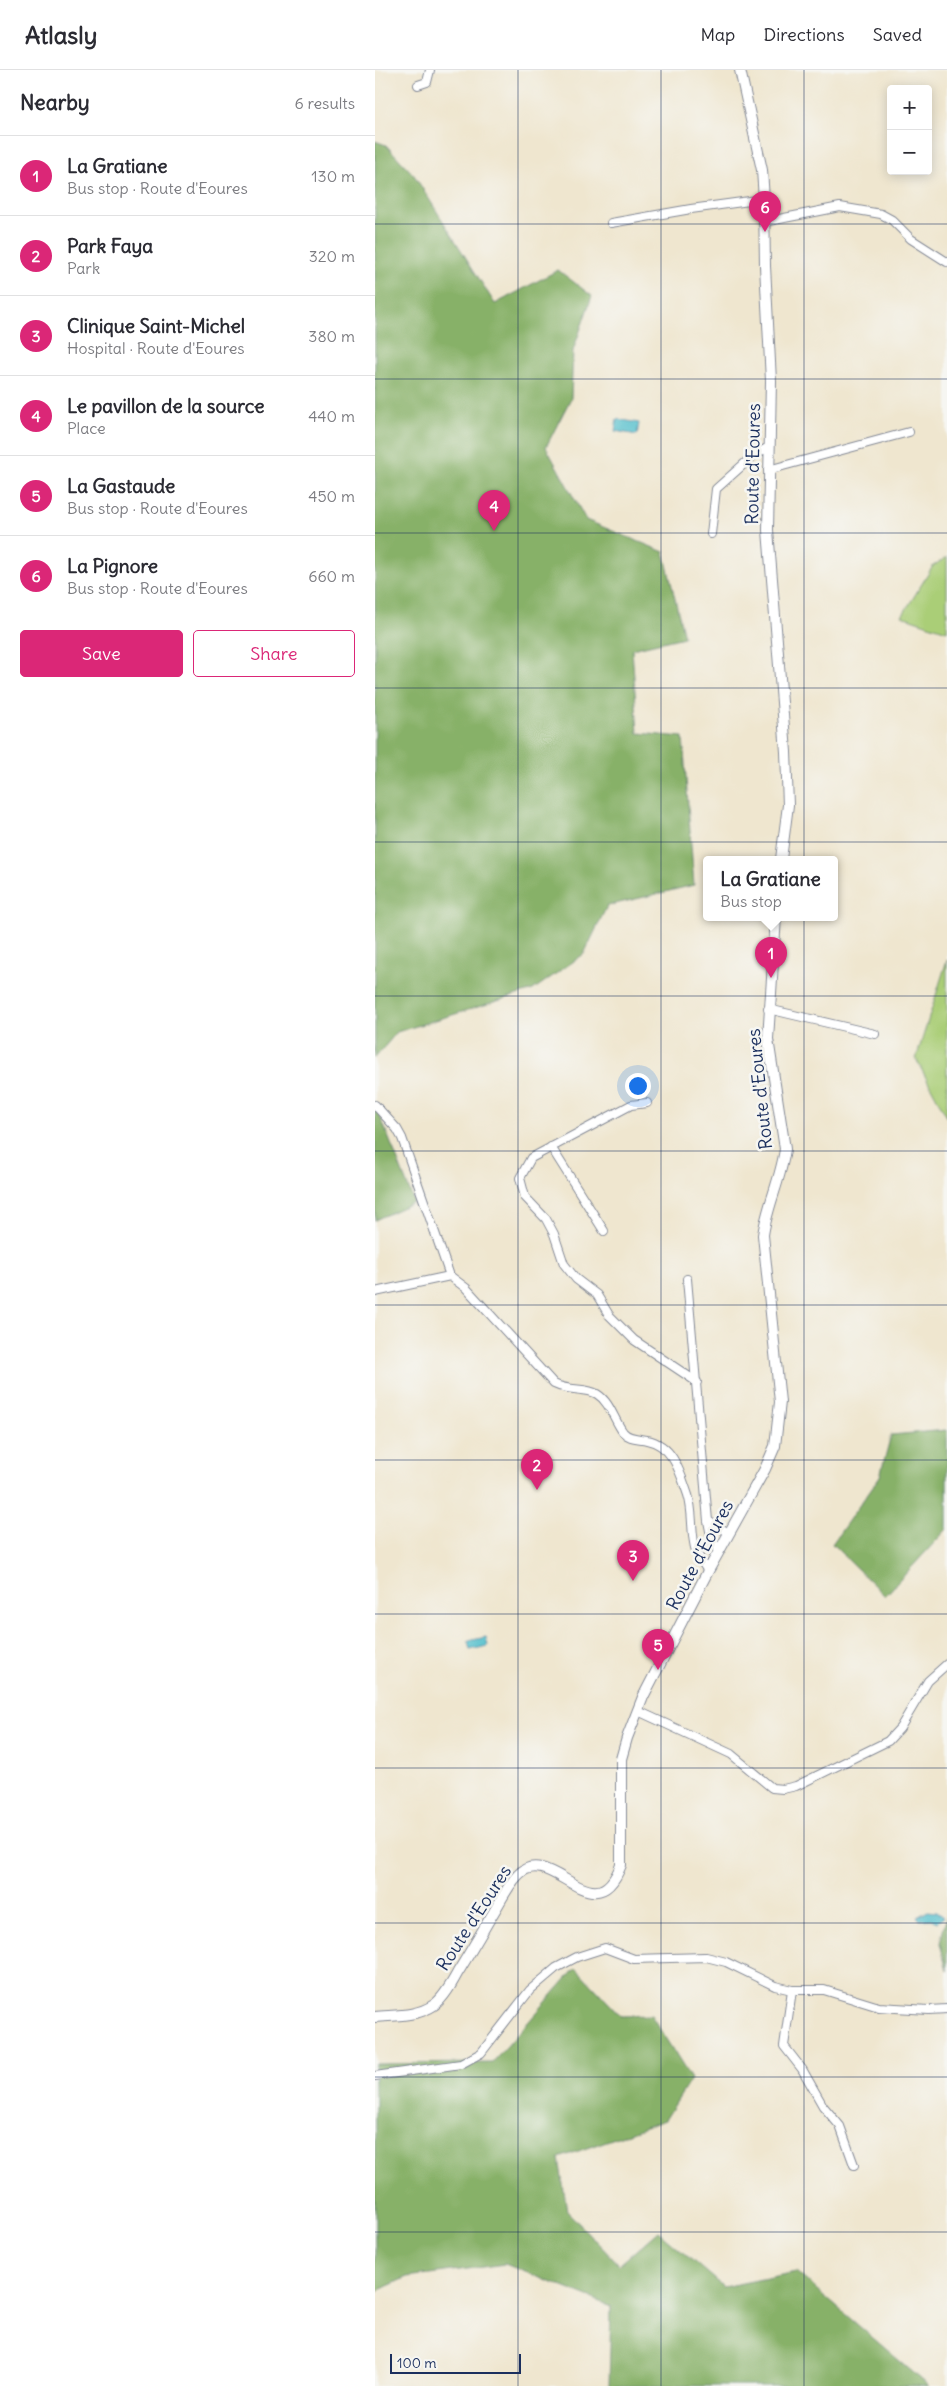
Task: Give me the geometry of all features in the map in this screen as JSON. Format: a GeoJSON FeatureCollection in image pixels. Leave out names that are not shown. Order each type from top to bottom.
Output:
{"type":"FeatureCollection","features":[{"type":"Feature","properties":{"kind":"street"},"geometry":{"type":"LineString","coordinates":[[418,85],[427,82],[430,70]]}},
{"type":"Feature","properties":{"kind":"street","name":"Route d'Eoures"},"geometry":{"type":"LineString","coordinates":[[740,70],[762,170],[764,199],[771,381],[768,530],[788,805],[781,856]]}},
{"type":"Feature","properties":{"kind":"street"},"geometry":{"type":"LineString","coordinates":[[611,223],[691,208],[764,199]]}},
{"type":"Feature","properties":{"kind":"street"},"geometry":{"type":"LineString","coordinates":[[764,222],[840,207],[881,214],[891,220],[911,239],[947,262]]}},
{"type":"Feature","properties":{"kind":"street"},"geometry":{"type":"LineString","coordinates":[[768,470],[909,432]]}},
{"type":"Feature","properties":{"kind":"street"},"geometry":{"type":"LineString","coordinates":[[711,534],[716,488],[754,455],[769,447]]}},
{"type":"Feature","properties":{"kind":"street","name":"Route d'Eoures"},"geometry":{"type":"LineString","coordinates":[[375,2016],[402,2016],[419,2012],[435,2005],[449,1988],[507,1890],[517,1875],[525,1869],[537,1866],[549,1869],[576,1887],[589,1891],[601,1890],[611,1885],[617,1877],[621,1865],[621,1759],[627,1738],[638,1711],[708,1571],[765,1469],[775,1446],[780,1402],[763,1236],[766,1214],[783,1164],[785,1149],[768,1039],[776,921]]}},
{"type":"Feature","properties":{"kind":"street"},"geometry":{"type":"LineString","coordinates":[[769,1009],[875,1034]]}},
{"type":"Feature","properties":{"kind":"street"},"geometry":{"type":"LineString","coordinates":[[647,1103],[631,1105],[531,1158],[520,1178],[525,1197],[546,1219],[564,1264],[576,1279],[597,1295],[609,1315],[635,1340],[697,1382]]}},
{"type":"Feature","properties":{"kind":"street"},"geometry":{"type":"LineString","coordinates":[[375,1105],[397,1129],[402,1138],[450,1276],[466,1288],[554,1384],[564,1389],[591,1391],[599,1394],[607,1403],[623,1432],[630,1438],[649,1441],[664,1447],[677,1463],[689,1498],[696,1552],[708,1571]]}},
{"type":"Feature","properties":{"kind":"street"},"geometry":{"type":"LineString","coordinates":[[551,1147],[604,1231]]}},
{"type":"Feature","properties":{"kind":"street"},"geometry":{"type":"LineString","coordinates":[[375,1292],[450,1276]]}},
{"type":"Feature","properties":{"kind":"street"},"geometry":{"type":"LineString","coordinates":[[687,1279],[708,1521],[712,1541],[720,1550]]}},
{"type":"Feature","properties":{"kind":"street"},"geometry":{"type":"LineString","coordinates":[[708,1521],[729,1533]]}},
{"type":"Feature","properties":{"kind":"street"},"geometry":{"type":"LineString","coordinates":[[638,1711],[687,1736],[731,1754],[772,1788],[783,1789],[796,1786],[888,1741],[900,1728],[928,1681],[947,1664]]}},
{"type":"Feature","properties":{"kind":"street"},"geometry":{"type":"LineString","coordinates":[[375,2076],[461,2064],[481,2053],[530,1990],[556,1968],[577,1957],[605,1948],[634,1959],[706,1957],[726,1962],[775,1986],[792,1990],[824,1990],[879,2007],[929,2010],[947,2009]]}},
{"type":"Feature","properties":{"kind":"street"},"geometry":{"type":"LineString","coordinates":[[792,1990],[784,2046],[802,2069],[823,2106],[840,2126],[854,2165]]}},
{"type":"Feature","properties":{"kind":"green space"},"geometry":{"type":"Polygon","coordinates":[[[375,141],[386,145],[414,175],[495,304],[558,270],[592,296],[573,351],[571,398],[546,447],[586,520],[664,552],[684,637],[632,649],[638,733],[683,737],[694,885],[607,906],[584,954],[533,990],[397,1032],[375,1058],[375,141]]]}},
{"type":"Feature","properties":{"kind":"green space"},"geometry":{"type":"Polygon","coordinates":[[[947,557],[947,631],[902,616],[933,566],[947,557]]]}},
{"type":"Feature","properties":{"kind":"green space"},"geometry":{"type":"Polygon","coordinates":[[[947,960],[947,1117],[916,1059],[947,960]]]}},
{"type":"Feature","properties":{"kind":"green space"},"geometry":{"type":"Polygon","coordinates":[[[375,1103],[414,1202],[375,1220],[375,1103]]]}},
{"type":"Feature","properties":{"kind":"green space"},"geometry":{"type":"Polygon","coordinates":[[[947,1430],[947,1529],[885,1596],[832,1544],[880,1476],[891,1435],[947,1430]]]}},
{"type":"Feature","properties":{"kind":"green space"},"geometry":{"type":"Polygon","coordinates":[[[947,1915],[947,1971],[940,1943],[947,1915]]]}},
{"type":"Feature","properties":{"kind":"green space"},"geometry":{"type":"Polygon","coordinates":[[[576,1968],[621,2016],[651,2015],[691,2079],[665,2120],[559,2158],[567,2211],[619,2265],[658,2231],[723,2287],[796,2272],[929,2386],[609,2386],[611,2306],[505,2264],[407,2277],[375,2292],[375,2064],[492,2063],[576,1968]]]}},
{"type":"Feature","properties":{"kind":"water"},"geometry":{"type":"Polygon","coordinates":[[[617,419],[639,423],[637,435],[615,431],[617,419]]]}},
{"type":"Feature","properties":{"kind":"water"},"geometry":{"type":"Polygon","coordinates":[[[486,1637],[488,1646],[470,1650],[468,1641],[486,1637]]]}},
{"type":"Feature","properties":{"kind":"water"},"geometry":{"type":"Polygon","coordinates":[[[928,1911],[937,1912],[944,1917],[937,1922],[931,1919],[920,1920],[917,1917],[928,1911]]]}},
{"type":"Feature","properties":{"kind":"place","name":"La Pignore"},"geometry":{"type":"Point","coordinates":[765,232]}},
{"type":"Feature","properties":{"kind":"place","name":"Le pavillon de la source"},"geometry":{"type":"Point","coordinates":[494,531]}},
{"type":"Feature","properties":{"kind":"place","name":"La Gratiane"},"geometry":{"type":"Point","coordinates":[771,978]}},
{"type":"Feature","properties":{"kind":"place","name":"Park Faya"},"geometry":{"type":"Point","coordinates":[537,1490]}},
{"type":"Feature","properties":{"kind":"place","name":"Clinique Saint-Michel"},"geometry":{"type":"Point","coordinates":[633,1581]}},
{"type":"Feature","properties":{"kind":"place","name":"La Gastaude"},"geometry":{"type":"Point","coordinates":[658,1670]}}]}
